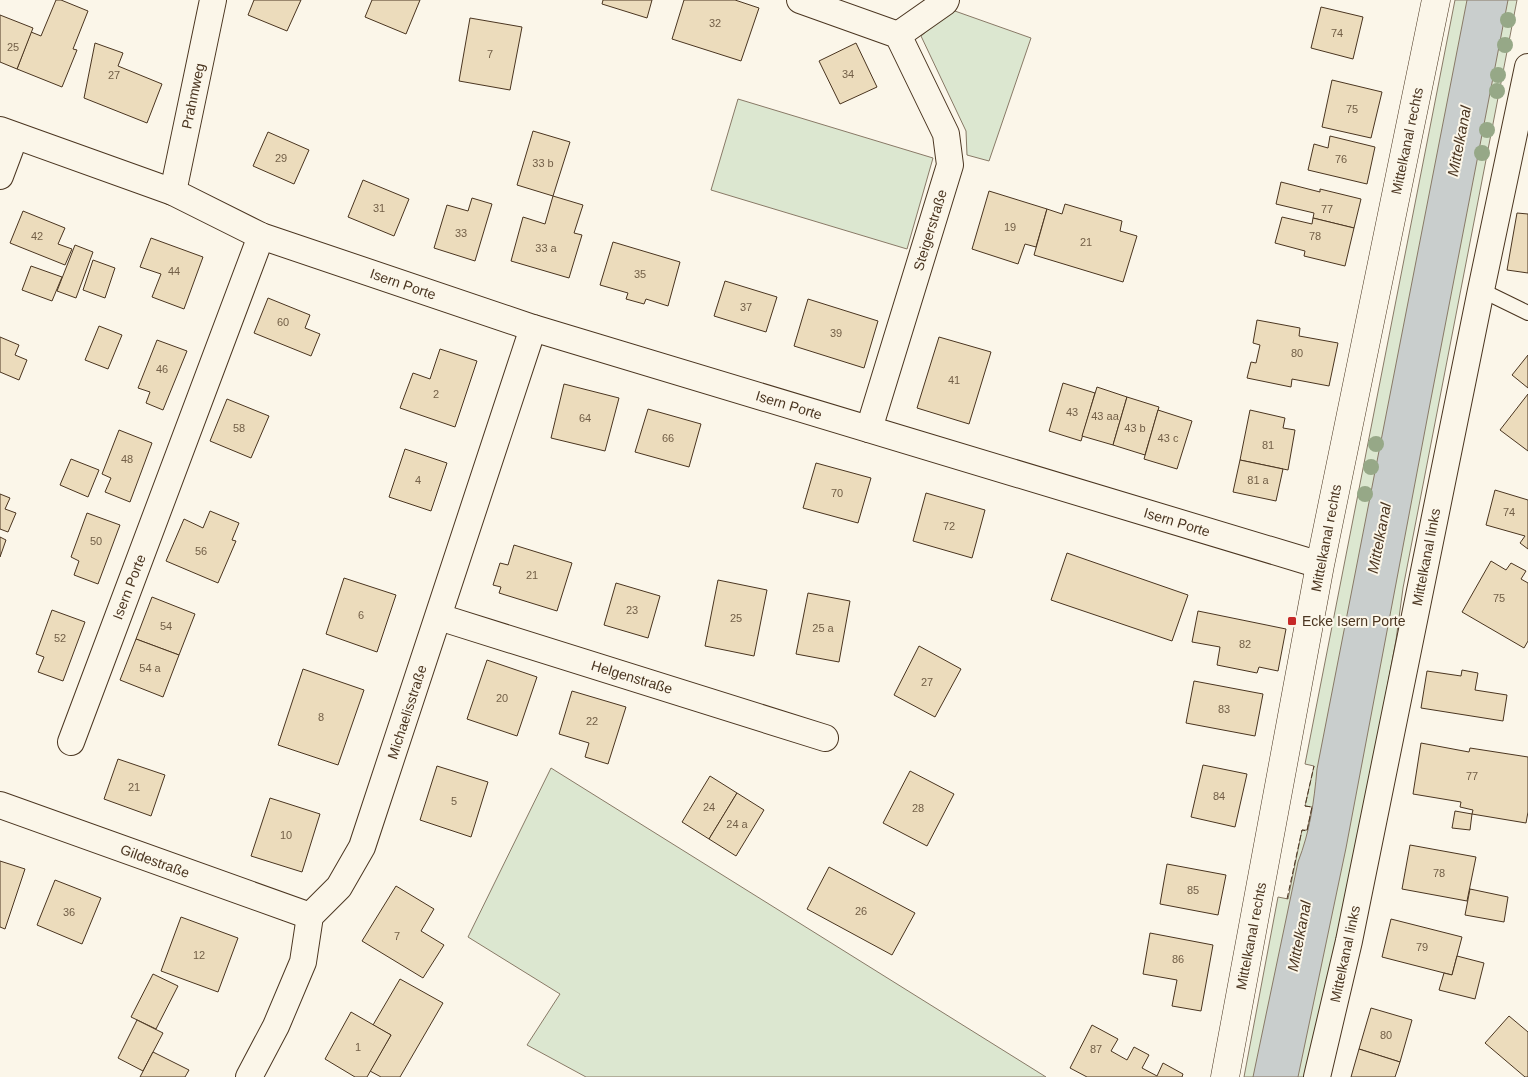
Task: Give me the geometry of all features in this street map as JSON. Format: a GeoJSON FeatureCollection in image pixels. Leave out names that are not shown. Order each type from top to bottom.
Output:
{"type":"FeatureCollection","features":[{"type":"Feature","properties":{"kind":"main road","name":"Mittelkanal rechts"},"geometry":{"type":"LineString","coordinates":[[1224,1077],[1320,565],[1436,0]]}},
{"type":"Feature","properties":{"kind":"street","name":"Prahmweg"},"geometry":{"type":"LineString","coordinates":[[173,192],[214,0]]}},
{"type":"Feature","properties":{"kind":"street"},"geometry":{"type":"LineString","coordinates":[[800,0],[898,35],[946,0]]}},
{"type":"Feature","properties":{"kind":"street","name":"Steigerstraße"},"geometry":{"type":"LineString","coordinates":[[869,429],[950,165],[946,134],[898,35]]}},
{"type":"Feature","properties":{"kind":"street","name":"Mittelkanal links"},"geometry":{"type":"LineString","coordinates":[[1318,1077],[1350,931],[1528,67]]}},
{"type":"Feature","properties":{"kind":"street","name":"Isern Porte"},"geometry":{"type":"LineString","coordinates":[[0,176],[7,133],[173,192],[261,236],[533,328],[1320,565]]}},
{"type":"Feature","properties":{"kind":"street","name":"Isern Porte"},"geometry":{"type":"LineString","coordinates":[[70,742],[261,236]]}},
{"type":"Feature","properties":{"kind":"street","name":"Michaelisstraße"},"geometry":{"type":"LineString","coordinates":[[310,916],[339,888],[362,847],[533,328]]}},
{"type":"Feature","properties":{"kind":"street","name":"Helgenstraße"},"geometry":{"type":"LineString","coordinates":[[439,617],[825,738]]}},
{"type":"Feature","properties":{"kind":"street","name":"Gildestraße"},"geometry":{"type":"LineString","coordinates":[[0,805],[310,916]]}},
{"type":"Feature","properties":{"kind":"street"},"geometry":{"type":"LineString","coordinates":[[249,1077],[276,1026],[303,962],[310,916]]}},
{"type":"Feature","properties":{"kind":"lane"},"geometry":{"type":"LineString","coordinates":[[1481,290],[1528,313]]}},
{"type":"Feature","properties":{"kind":"green space"},"geometry":{"type":"Polygon","coordinates":[[[1455,0],[1517,0],[1403,588],[1396,640],[1341,936],[1309,1077],[1244,1077],[1278,897],[1288,899],[1302,830],[1307,830],[1312,807],[1305,806],[1314,766],[1305,764],[1455,0]]]}},
{"type":"Feature","properties":{"kind":"green space"},"geometry":{"type":"Polygon","coordinates":[[[952,10],[1031,38],[989,161],[967,155],[966,131],[921,36],[952,10]]]}},
{"type":"Feature","properties":{"kind":"green space"},"geometry":{"type":"Polygon","coordinates":[[[738,99],[933,158],[907,249],[711,190],[738,99]]]}},
{"type":"Feature","properties":{"kind":"green space"},"geometry":{"type":"Polygon","coordinates":[[[551,768],[1046,1077],[586,1077],[527,1045],[560,994],[468,937],[551,768]]]}},
{"type":"Feature","properties":{"kind":"water","name":"Mittelkanal"},"geometry":{"type":"Polygon","coordinates":[[[1467,0],[1508,0],[1346,848],[1298,1077],[1253,1077],[1298,862],[1311,816],[1317,769],[1467,0]]]}},
{"type":"Feature","properties":{"kind":"building"},"geometry":{"type":"Polygon","coordinates":[[[56,0],[61,0],[88,11],[73,49],[77,50],[62,87],[17,69],[31,32],[41,36],[56,0]]]}},
{"type":"Feature","properties":{"kind":"building"},"geometry":{"type":"Polygon","coordinates":[[[254,0],[301,0],[287,31],[248,15],[254,0]]]}},
{"type":"Feature","properties":{"kind":"building"},"geometry":{"type":"Polygon","coordinates":[[[372,0],[420,0],[406,34],[365,17],[372,0]]]}},
{"type":"Feature","properties":{"kind":"building"},"geometry":{"type":"Polygon","coordinates":[[[603,0],[652,0],[647,18],[602,4],[603,0]]]}},
{"type":"Feature","properties":{"kind":"building"},"geometry":{"type":"Polygon","coordinates":[[[684,0],[735,0],[759,8],[741,61],[672,39],[684,0]]]}},
{"type":"Feature","properties":{"kind":"building"},"geometry":{"type":"Polygon","coordinates":[[[1321,7],[1363,17],[1353,59],[1311,48],[1321,7]]]}},
{"type":"Feature","properties":{"kind":"building"},"geometry":{"type":"Polygon","coordinates":[[[0,15],[33,28],[17,69],[0,62],[0,15]]]}},
{"type":"Feature","properties":{"kind":"building"},"geometry":{"type":"Polygon","coordinates":[[[470,18],[522,27],[510,90],[459,81],[470,18]]]}},
{"type":"Feature","properties":{"kind":"building"},"geometry":{"type":"Polygon","coordinates":[[[95,43],[123,53],[118,66],[162,84],[147,123],[84,98],[95,43]]]}},
{"type":"Feature","properties":{"kind":"building"},"geometry":{"type":"Polygon","coordinates":[[[856,43],[877,87],[840,104],[819,61],[856,43]]]}},
{"type":"Feature","properties":{"kind":"building"},"geometry":{"type":"Polygon","coordinates":[[[1332,80],[1382,92],[1371,138],[1322,127],[1332,80]]]}},
{"type":"Feature","properties":{"kind":"building"},"geometry":{"type":"Polygon","coordinates":[[[533,131],[570,142],[553,196],[517,185],[533,131]]]}},
{"type":"Feature","properties":{"kind":"building"},"geometry":{"type":"Polygon","coordinates":[[[268,132],[309,150],[294,184],[253,166],[268,132]]]}},
{"type":"Feature","properties":{"kind":"building"},"geometry":{"type":"Polygon","coordinates":[[[1330,136],[1375,147],[1367,184],[1308,170],[1314,144],[1328,148],[1330,136]]]}},
{"type":"Feature","properties":{"kind":"building"},"geometry":{"type":"Polygon","coordinates":[[[363,180],[409,199],[394,236],[348,217],[363,180]]]}},
{"type":"Feature","properties":{"kind":"building"},"geometry":{"type":"Polygon","coordinates":[[[1281,182],[1320,192],[1320,189],[1361,199],[1354,228],[1313,218],[1314,213],[1276,204],[1281,182]]]}},
{"type":"Feature","properties":{"kind":"building"},"geometry":{"type":"Polygon","coordinates":[[[989,191],[1047,209],[1036,247],[1025,244],[1018,264],[972,249],[989,191]]]}},
{"type":"Feature","properties":{"kind":"building"},"geometry":{"type":"Polygon","coordinates":[[[553,196],[583,205],[574,233],[582,235],[569,278],[511,261],[523,217],[545,224],[553,196]]]}},
{"type":"Feature","properties":{"kind":"building"},"geometry":{"type":"Polygon","coordinates":[[[472,198],[492,204],[475,261],[434,248],[447,205],[468,211],[472,198]]]}},
{"type":"Feature","properties":{"kind":"building"},"geometry":{"type":"Polygon","coordinates":[[[1065,204],[1122,221],[1120,231],[1137,236],[1123,282],[1034,255],[1047,209],[1062,214],[1065,204]]]}},
{"type":"Feature","properties":{"kind":"building"},"geometry":{"type":"Polygon","coordinates":[[[23,211],[65,228],[58,244],[72,249],[65,265],[10,243],[23,211]]]}},
{"type":"Feature","properties":{"kind":"building"},"geometry":{"type":"Polygon","coordinates":[[[1517,213],[1528,214],[1528,273],[1507,270],[1517,213]]]}},
{"type":"Feature","properties":{"kind":"building"},"geometry":{"type":"Polygon","coordinates":[[[1282,217],[1312,224],[1313,218],[1354,228],[1345,266],[1304,256],[1305,251],[1275,243],[1282,217]]]}},
{"type":"Feature","properties":{"kind":"building"},"geometry":{"type":"Polygon","coordinates":[[[151,238],[203,257],[184,309],[152,297],[161,274],[140,267],[151,238]]]}},
{"type":"Feature","properties":{"kind":"building"},"geometry":{"type":"Polygon","coordinates":[[[613,242],[680,262],[668,306],[646,299],[644,304],[626,299],[628,293],[600,285],[613,242]]]}},
{"type":"Feature","properties":{"kind":"building"},"geometry":{"type":"Polygon","coordinates":[[[75,245],[93,252],[76,298],[57,291],[75,245]]]}},
{"type":"Feature","properties":{"kind":"building"},"geometry":{"type":"Polygon","coordinates":[[[93,260],[115,268],[105,298],[83,290],[93,260]]]}},
{"type":"Feature","properties":{"kind":"building"},"geometry":{"type":"Polygon","coordinates":[[[31,266],[62,277],[52,301],[22,290],[31,266]]]}},
{"type":"Feature","properties":{"kind":"building"},"geometry":{"type":"Polygon","coordinates":[[[725,281],[777,297],[766,332],[714,316],[725,281]]]}},
{"type":"Feature","properties":{"kind":"building"},"geometry":{"type":"Polygon","coordinates":[[[268,298],[310,315],[305,328],[320,334],[311,356],[254,333],[268,298]]]}},
{"type":"Feature","properties":{"kind":"building"},"geometry":{"type":"Polygon","coordinates":[[[808,299],[878,321],[864,368],[794,346],[808,299]]]}},
{"type":"Feature","properties":{"kind":"building"},"geometry":{"type":"Polygon","coordinates":[[[1257,320],[1300,328],[1299,336],[1338,343],[1329,386],[1292,379],[1291,387],[1247,378],[1251,362],[1256,363],[1260,345],[1253,343],[1257,320]]]}},
{"type":"Feature","properties":{"kind":"building"},"geometry":{"type":"Polygon","coordinates":[[[99,326],[122,335],[108,369],[85,360],[99,326]]]}},
{"type":"Feature","properties":{"kind":"building"},"geometry":{"type":"Polygon","coordinates":[[[0,337],[19,345],[15,355],[27,360],[19,380],[0,372],[0,337]]]}},
{"type":"Feature","properties":{"kind":"building"},"geometry":{"type":"Polygon","coordinates":[[[939,337],[991,352],[969,424],[917,408],[939,337]]]}},
{"type":"Feature","properties":{"kind":"building"},"geometry":{"type":"Polygon","coordinates":[[[157,340],[187,351],[163,410],[146,403],[150,392],[138,388],[157,340]]]}},
{"type":"Feature","properties":{"kind":"building"},"geometry":{"type":"Polygon","coordinates":[[[440,349],[477,361],[455,427],[400,408],[413,373],[430,379],[440,349]]]}},
{"type":"Feature","properties":{"kind":"building"},"geometry":{"type":"Polygon","coordinates":[[[1528,355],[1528,388],[1512,375],[1528,355]]]}},
{"type":"Feature","properties":{"kind":"building"},"geometry":{"type":"Polygon","coordinates":[[[1063,383],[1095,393],[1081,441],[1049,431],[1063,383]]]}},
{"type":"Feature","properties":{"kind":"building"},"geometry":{"type":"Polygon","coordinates":[[[564,384],[619,398],[605,451],[551,438],[564,384]]]}},
{"type":"Feature","properties":{"kind":"building"},"geometry":{"type":"Polygon","coordinates":[[[1097,387],[1127,397],[1113,445],[1082,436],[1097,387]]]}},
{"type":"Feature","properties":{"kind":"building"},"geometry":{"type":"Polygon","coordinates":[[[1528,394],[1528,451],[1500,430],[1528,394]]]}},
{"type":"Feature","properties":{"kind":"building"},"geometry":{"type":"Polygon","coordinates":[[[1127,397],[1159,407],[1145,455],[1113,445],[1127,397]]]}},
{"type":"Feature","properties":{"kind":"building"},"geometry":{"type":"Polygon","coordinates":[[[227,399],[269,416],[251,458],[210,441],[227,399]]]}},
{"type":"Feature","properties":{"kind":"building"},"geometry":{"type":"Polygon","coordinates":[[[648,409],[701,424],[689,467],[635,452],[648,409]]]}},
{"type":"Feature","properties":{"kind":"building"},"geometry":{"type":"Polygon","coordinates":[[[1158,410],[1192,421],[1177,469],[1144,459],[1158,410]]]}},
{"type":"Feature","properties":{"kind":"building"},"geometry":{"type":"Polygon","coordinates":[[[1250,410],[1285,418],[1283,428],[1295,430],[1288,470],[1240,460],[1250,410]]]}},
{"type":"Feature","properties":{"kind":"building"},"geometry":{"type":"Polygon","coordinates":[[[119,430],[152,443],[130,502],[105,492],[111,478],[102,474],[119,430]]]}},
{"type":"Feature","properties":{"kind":"building"},"geometry":{"type":"Polygon","coordinates":[[[405,449],[447,463],[431,511],[389,497],[405,449]]]}},
{"type":"Feature","properties":{"kind":"building"},"geometry":{"type":"Polygon","coordinates":[[[71,459],[99,470],[88,497],[60,485],[71,459]]]}},
{"type":"Feature","properties":{"kind":"building"},"geometry":{"type":"Polygon","coordinates":[[[1240,460],[1283,469],[1276,501],[1233,492],[1240,460]]]}},
{"type":"Feature","properties":{"kind":"building"},"geometry":{"type":"Polygon","coordinates":[[[816,463],[871,478],[858,523],[803,508],[816,463]]]}},
{"type":"Feature","properties":{"kind":"building"},"geometry":{"type":"Polygon","coordinates":[[[1495,490],[1528,500],[1528,549],[1520,543],[1525,536],[1486,525],[1495,490]]]}},
{"type":"Feature","properties":{"kind":"building"},"geometry":{"type":"Polygon","coordinates":[[[926,493],[985,510],[972,558],[913,541],[926,493]]]}},
{"type":"Feature","properties":{"kind":"building"},"geometry":{"type":"Polygon","coordinates":[[[0,494],[10,498],[5,509],[16,513],[8,532],[0,529],[0,494]]]}},
{"type":"Feature","properties":{"kind":"building"},"geometry":{"type":"Polygon","coordinates":[[[210,511],[239,523],[232,540],[236,541],[218,583],[166,561],[184,519],[203,528],[210,511]]]}},
{"type":"Feature","properties":{"kind":"building"},"geometry":{"type":"Polygon","coordinates":[[[87,513],[120,525],[98,584],[74,575],[79,561],[71,557],[87,513]]]}},
{"type":"Feature","properties":{"kind":"building"},"geometry":{"type":"Polygon","coordinates":[[[0,537],[6,540],[0,557],[0,537]]]}},
{"type":"Feature","properties":{"kind":"building"},"geometry":{"type":"Polygon","coordinates":[[[514,545],[572,563],[557,611],[499,593],[501,587],[493,585],[500,563],[508,565],[514,545]]]}},
{"type":"Feature","properties":{"kind":"building"},"geometry":{"type":"Polygon","coordinates":[[[1067,553],[1188,595],[1172,641],[1051,600],[1067,553]]]}},
{"type":"Feature","properties":{"kind":"building"},"geometry":{"type":"Polygon","coordinates":[[[1491,561],[1506,570],[1511,563],[1526,571],[1521,579],[1528,583],[1528,641],[1524,648],[1462,612],[1491,561]]]}},
{"type":"Feature","properties":{"kind":"building"},"geometry":{"type":"Polygon","coordinates":[[[344,578],[396,595],[377,652],[326,634],[344,578]]]}},
{"type":"Feature","properties":{"kind":"building"},"geometry":{"type":"Polygon","coordinates":[[[718,580],[767,590],[754,656],[705,646],[718,580]]]}},
{"type":"Feature","properties":{"kind":"building"},"geometry":{"type":"Polygon","coordinates":[[[616,583],[660,596],[648,638],[604,625],[616,583]]]}},
{"type":"Feature","properties":{"kind":"building"},"geometry":{"type":"Polygon","coordinates":[[[808,593],[850,601],[839,662],[796,654],[808,593]]]}},
{"type":"Feature","properties":{"kind":"building"},"geometry":{"type":"Polygon","coordinates":[[[152,597],[195,614],[179,655],[136,639],[152,597]]]}},
{"type":"Feature","properties":{"kind":"building"},"geometry":{"type":"Polygon","coordinates":[[[52,610],[85,622],[63,681],[38,672],[44,657],[36,654],[52,610]]]}},
{"type":"Feature","properties":{"kind":"building"},"geometry":{"type":"Polygon","coordinates":[[[1198,611],[1286,629],[1278,671],[1259,667],[1257,673],[1217,665],[1220,647],[1192,642],[1198,611]]]}},
{"type":"Feature","properties":{"kind":"building"},"geometry":{"type":"Polygon","coordinates":[[[136,639],[179,655],[163,697],[120,680],[136,639]]]}},
{"type":"Feature","properties":{"kind":"building"},"geometry":{"type":"Polygon","coordinates":[[[919,646],[961,669],[935,717],[894,695],[919,646]]]}},
{"type":"Feature","properties":{"kind":"building"},"geometry":{"type":"Polygon","coordinates":[[[487,660],[537,677],[517,736],[467,719],[487,660]]]}},
{"type":"Feature","properties":{"kind":"building"},"geometry":{"type":"Polygon","coordinates":[[[303,669],[364,690],[338,765],[278,745],[303,669]]]}},
{"type":"Feature","properties":{"kind":"building"},"geometry":{"type":"Polygon","coordinates":[[[1462,670],[1478,673],[1475,690],[1507,695],[1503,721],[1421,708],[1427,671],[1461,676],[1462,670]]]}},
{"type":"Feature","properties":{"kind":"building"},"geometry":{"type":"Polygon","coordinates":[[[1194,681],[1263,694],[1255,736],[1186,723],[1194,681]]]}},
{"type":"Feature","properties":{"kind":"building"},"geometry":{"type":"Polygon","coordinates":[[[572,691],[626,707],[608,764],[585,757],[589,743],[559,734],[572,691]]]}},
{"type":"Feature","properties":{"kind":"building"},"geometry":{"type":"Polygon","coordinates":[[[1421,743],[1469,752],[1470,748],[1528,757],[1528,812],[1526,823],[1472,814],[1473,810],[1460,807],[1461,802],[1413,794],[1421,743]]]}},
{"type":"Feature","properties":{"kind":"building"},"geometry":{"type":"Polygon","coordinates":[[[118,759],[165,775],[151,816],[104,799],[118,759]]]}},
{"type":"Feature","properties":{"kind":"building"},"geometry":{"type":"Polygon","coordinates":[[[1203,765],[1247,774],[1235,827],[1191,817],[1203,765]]]}},
{"type":"Feature","properties":{"kind":"building"},"geometry":{"type":"Polygon","coordinates":[[[437,766],[488,782],[471,837],[420,820],[437,766]]]}},
{"type":"Feature","properties":{"kind":"building"},"geometry":{"type":"Polygon","coordinates":[[[910,771],[954,794],[927,846],[883,823],[910,771]]]}},
{"type":"Feature","properties":{"kind":"building"},"geometry":{"type":"Polygon","coordinates":[[[710,776],[737,793],[709,839],[682,822],[710,776]]]}},
{"type":"Feature","properties":{"kind":"building"},"geometry":{"type":"Polygon","coordinates":[[[737,793],[764,810],[736,856],[709,839],[737,793]]]}},
{"type":"Feature","properties":{"kind":"building"},"geometry":{"type":"Polygon","coordinates":[[[270,798],[320,814],[302,872],[251,856],[270,798]]]}},
{"type":"Feature","properties":{"kind":"building"},"geometry":{"type":"Polygon","coordinates":[[[1455,811],[1472,814],[1470,830],[1452,828],[1455,811]]]}},
{"type":"Feature","properties":{"kind":"building"},"geometry":{"type":"Polygon","coordinates":[[[1410,845],[1476,857],[1467,901],[1402,889],[1410,845]]]}},
{"type":"Feature","properties":{"kind":"building"},"geometry":{"type":"Polygon","coordinates":[[[0,861],[25,869],[5,929],[0,927],[0,861]]]}},
{"type":"Feature","properties":{"kind":"building"},"geometry":{"type":"Polygon","coordinates":[[[1167,864],[1226,875],[1218,915],[1160,904],[1167,864]]]}},
{"type":"Feature","properties":{"kind":"building"},"geometry":{"type":"Polygon","coordinates":[[[829,867],[915,913],[892,955],[807,909],[829,867]]]}},
{"type":"Feature","properties":{"kind":"building"},"geometry":{"type":"Polygon","coordinates":[[[55,880],[101,898],[82,944],[37,925],[55,880]]]}},
{"type":"Feature","properties":{"kind":"building"},"geometry":{"type":"Polygon","coordinates":[[[396,886],[434,909],[421,931],[444,945],[423,978],[362,941],[396,886]]]}},
{"type":"Feature","properties":{"kind":"building"},"geometry":{"type":"Polygon","coordinates":[[[1470,889],[1508,897],[1504,922],[1465,915],[1470,889]]]}},
{"type":"Feature","properties":{"kind":"building"},"geometry":{"type":"Polygon","coordinates":[[[181,917],[238,938],[218,992],[161,971],[181,917]]]}},
{"type":"Feature","properties":{"kind":"building"},"geometry":{"type":"Polygon","coordinates":[[[1391,919],[1462,937],[1452,975],[1382,957],[1391,919]]]}},
{"type":"Feature","properties":{"kind":"building"},"geometry":{"type":"Polygon","coordinates":[[[1150,933],[1213,945],[1201,1011],[1172,1006],[1177,980],[1143,974],[1150,933]]]}},
{"type":"Feature","properties":{"kind":"building"},"geometry":{"type":"Polygon","coordinates":[[[1457,956],[1484,963],[1475,999],[1439,990],[1444,973],[1452,975],[1457,956]]]}},
{"type":"Feature","properties":{"kind":"building"},"geometry":{"type":"Polygon","coordinates":[[[153,974],[178,986],[156,1029],[131,1017],[153,974]]]}},
{"type":"Feature","properties":{"kind":"building"},"geometry":{"type":"Polygon","coordinates":[[[400,979],[443,1003],[400,1077],[381,1077],[370,1071],[391,1035],[373,1025],[400,979]]]}},
{"type":"Feature","properties":{"kind":"building"},"geometry":{"type":"Polygon","coordinates":[[[1371,1008],[1412,1020],[1400,1062],[1359,1049],[1371,1008]]]}},
{"type":"Feature","properties":{"kind":"building"},"geometry":{"type":"Polygon","coordinates":[[[351,1012],[391,1035],[367,1077],[355,1077],[325,1059],[351,1012]]]}},
{"type":"Feature","properties":{"kind":"building"},"geometry":{"type":"Polygon","coordinates":[[[1509,1016],[1528,1032],[1528,1077],[1525,1077],[1485,1043],[1509,1016]]]}},
{"type":"Feature","properties":{"kind":"building"},"geometry":{"type":"Polygon","coordinates":[[[137,1020],[163,1033],[143,1071],[118,1058],[137,1020]]]}},
{"type":"Feature","properties":{"kind":"building"},"geometry":{"type":"Polygon","coordinates":[[[1092,1025],[1118,1039],[1111,1051],[1127,1060],[1134,1047],[1149,1055],[1142,1068],[1157,1076],[1163,1063],[1183,1074],[1182,1077],[1087,1077],[1070,1068],[1092,1025]]]}},
{"type":"Feature","properties":{"kind":"building"},"geometry":{"type":"Polygon","coordinates":[[[1359,1049],[1400,1062],[1395,1077],[1351,1077],[1359,1049]]]}},
{"type":"Feature","properties":{"kind":"building"},"geometry":{"type":"Polygon","coordinates":[[[153,1052],[189,1070],[185,1077],[140,1077],[153,1052]]]}},
{"type":"Feature","properties":{"kind":"fence"},"geometry":{"type":"LineString","coordinates":[[1287,899],[1302,830],[1307,831],[1312,807],[1305,806],[1314,766]]}},
{"type":"Feature","properties":{"kind":"place","name":"Ecke Isern Porte"},"geometry":{"type":"Point","coordinates":[1292,621]}}]}
